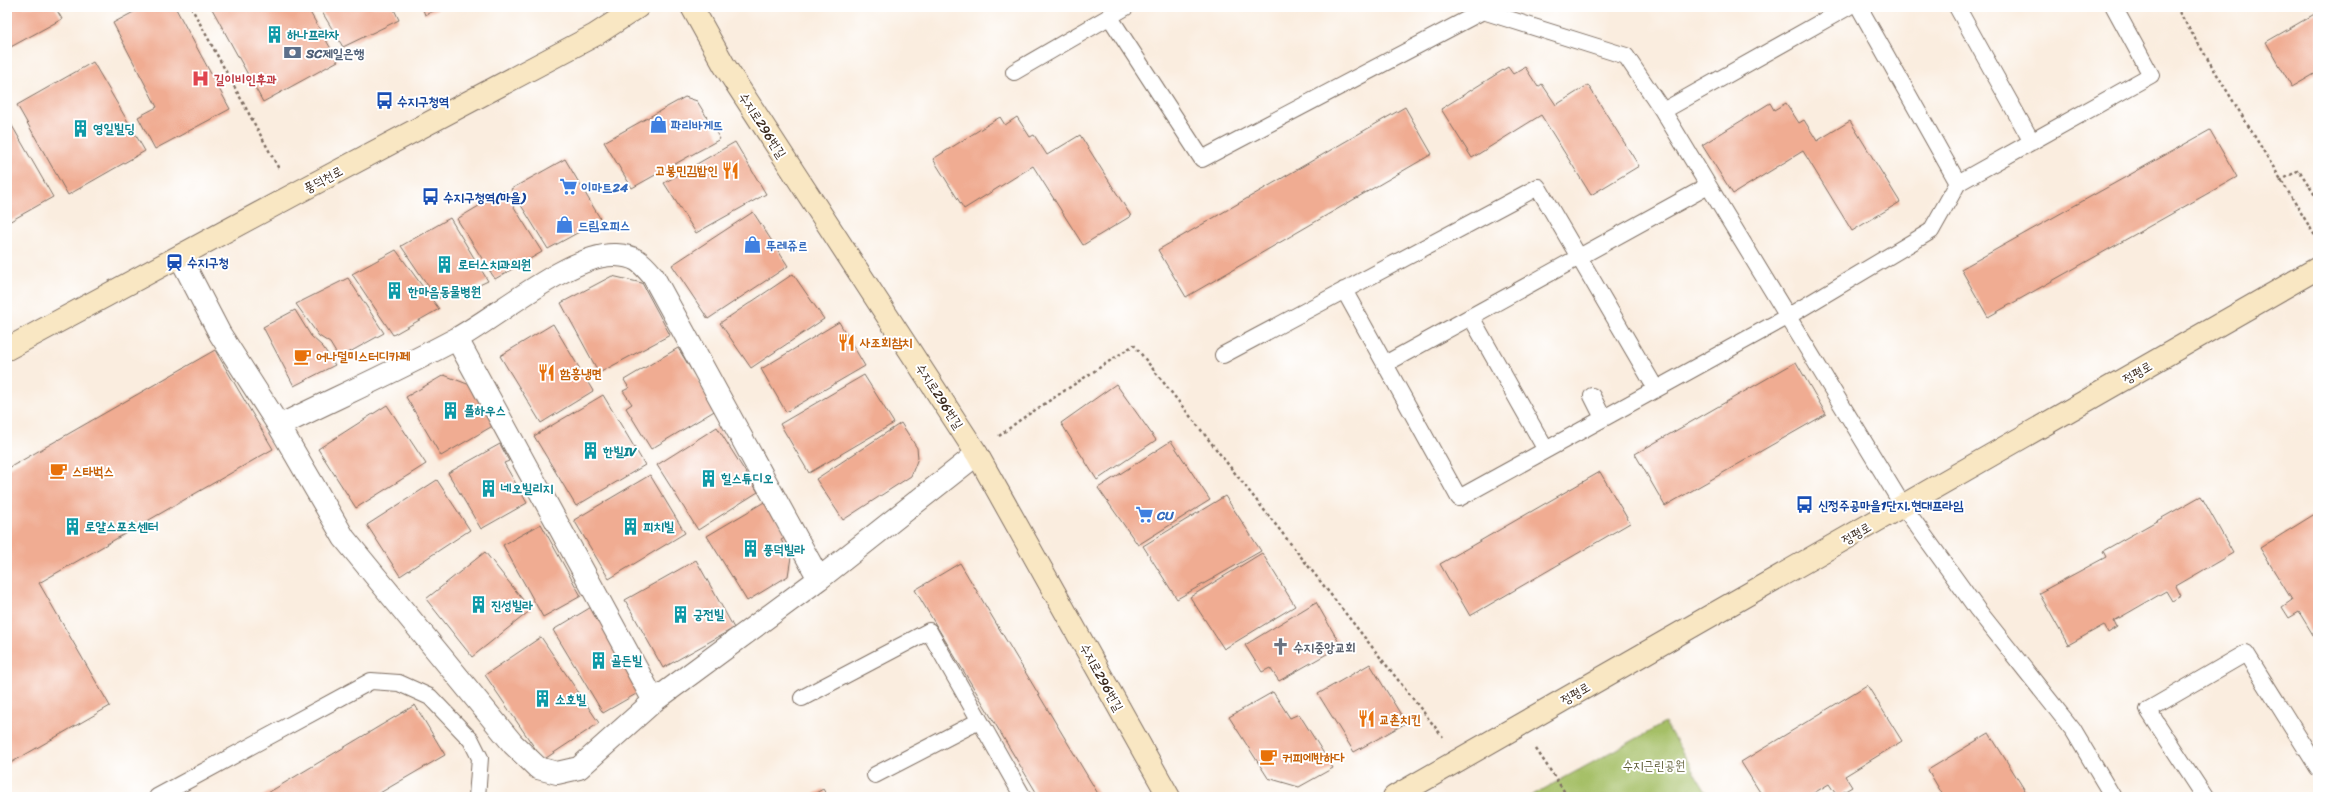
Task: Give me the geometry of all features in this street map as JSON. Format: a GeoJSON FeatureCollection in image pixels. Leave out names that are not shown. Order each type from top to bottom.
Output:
{"type":"FeatureCollection","features":[{"type":"Feature","properties":{"kind":"street","name":"풍덕천로"},"geometry":{"type":"LineString","coordinates":[[7,349],[595,35],[638,7]]}},
{"type":"Feature","properties":{"kind":"street","name":"수지로296번길"},"geometry":{"type":"LineString","coordinates":[[692,7],[724,65],[977,454],[1169,797]]}},
{"type":"Feature","properties":{"kind":"street"},"geometry":{"type":"LineString","coordinates":[[279,426],[457,339],[566,270],[591,260],[615,254],[639,260],[654,276],[819,579]]}},
{"type":"Feature","properties":{"kind":"street"},"geometry":{"type":"LineString","coordinates":[[180,257],[220,334],[279,426],[344,538],[513,744],[538,768],[557,773],[579,768],[654,701],[819,579],[977,454]]}},
{"type":"Feature","properties":{"kind":"street","name":"정평로"},"geometry":{"type":"LineString","coordinates":[[1394,797],[2318,268]]}},
{"type":"Feature","properties":{"kind":"street"},"geometry":{"type":"LineString","coordinates":[[457,339],[654,701]]}},
{"type":"Feature","properties":{"kind":"lane"},"geometry":{"type":"LineString","coordinates":[[1014,72],[1126,7]]}},
{"type":"Feature","properties":{"kind":"lane"},"geometry":{"type":"LineString","coordinates":[[1663,111],[1848,7]]}},
{"type":"Feature","properties":{"kind":"lane"},"geometry":{"type":"LineString","coordinates":[[1859,7],[1958,183]]}},
{"type":"Feature","properties":{"kind":"lane"},"geometry":{"type":"LineString","coordinates":[[1957,7],[2032,142]]}},
{"type":"Feature","properties":{"kind":"lane"},"geometry":{"type":"LineString","coordinates":[[1344,290],[1459,498],[1786,316],[1931,231],[1958,183],[2151,76],[2114,7]]}},
{"type":"Feature","properties":{"kind":"lane"},"geometry":{"type":"LineString","coordinates":[[1109,16],[1202,159],[1482,9],[1626,56],[1663,111],[1786,316],[1903,506],[1977,609],[2073,730],[2113,797]]}},
{"type":"Feature","properties":{"kind":"lane"},"geometry":{"type":"LineString","coordinates":[[1385,364],[1580,258],[1708,186]]}},
{"type":"Feature","properties":{"kind":"lane"},"geometry":{"type":"LineString","coordinates":[[1223,355],[1538,188],[1656,389]]}},
{"type":"Feature","properties":{"kind":"lane"},"geometry":{"type":"LineString","coordinates":[[1471,317],[1546,450]]}},
{"type":"Feature","properties":{"kind":"lane"},"geometry":{"type":"LineString","coordinates":[[1592,396],[1603,418]]}},
{"type":"Feature","properties":{"kind":"lane"},"geometry":{"type":"LineString","coordinates":[[802,698],[929,631],[979,722],[1023,797]]}},
{"type":"Feature","properties":{"kind":"lane"},"geometry":{"type":"LineString","coordinates":[[2205,797],[2148,710],[2246,653],[2318,768]]}},
{"type":"Feature","properties":{"kind":"lane"},"geometry":{"type":"LineString","coordinates":[[157,797],[371,681],[399,683],[430,697],[471,740],[480,758],[477,797]]}},
{"type":"Feature","properties":{"kind":"lane"},"geometry":{"type":"LineString","coordinates":[[875,775],[979,722]]}},
{"type":"Feature","properties":{"kind":"path"},"geometry":{"type":"LineString","coordinates":[[191,7],[293,195]]}},
{"type":"Feature","properties":{"kind":"path"},"geometry":{"type":"LineString","coordinates":[[2176,7],[2318,242]]}},
{"type":"Feature","properties":{"kind":"path"},"geometry":{"type":"LineString","coordinates":[[2280,181],[2299,170],[2318,200]]}},
{"type":"Feature","properties":{"kind":"path"},"geometry":{"type":"LineString","coordinates":[[977,454],[1020,420],[1134,345],[1460,759]]}},
{"type":"Feature","properties":{"kind":"path"},"geometry":{"type":"LineString","coordinates":[[1520,725],[1568,797]]}},
{"type":"Feature","properties":{"kind":"green space","name":"수지근린공원"},"geometry":{"type":"Polygon","coordinates":[[[1665,723],[1709,797],[1529,797],[1665,723]]]}},
{"type":"Feature","properties":{"kind":"building"},"geometry":{"type":"Polygon","coordinates":[[[7,7],[55,7],[62,19],[7,49],[7,7]]]}},
{"type":"Feature","properties":{"kind":"building"},"geometry":{"type":"Polygon","coordinates":[[[143,7],[175,7],[230,109],[155,149],[138,117],[157,107],[113,23],[143,7]]]}},
{"type":"Feature","properties":{"kind":"building","name":"하나프라자"},"geometry":{"type":"Polygon","coordinates":[[[211,7],[307,7],[338,61],[263,102],[211,7]]]}},
{"type":"Feature","properties":{"kind":"building"},"geometry":{"type":"Polygon","coordinates":[[[319,7],[393,7],[399,20],[343,47],[319,7]]]}},
{"type":"Feature","properties":{"kind":"building"},"geometry":{"type":"Polygon","coordinates":[[[422,7],[442,7],[425,15],[422,7]]]}},
{"type":"Feature","properties":{"kind":"building"},"geometry":{"type":"Polygon","coordinates":[[[2318,12],[2318,72],[2292,87],[2266,42],[2318,12]]]}},
{"type":"Feature","properties":{"kind":"building","name":"영일빌딩"},"geometry":{"type":"Polygon","coordinates":[[[93,62],[145,151],[68,195],[17,105],[93,62]]]}},
{"type":"Feature","properties":{"kind":"building"},"geometry":{"type":"Polygon","coordinates":[[[1508,67],[1513,74],[1525,67],[1538,87],[1542,84],[1556,105],[1588,85],[1639,166],[1591,195],[1541,115],[1472,158],[1441,109],[1508,67]]]}},
{"type":"Feature","properties":{"kind":"building"},"geometry":{"type":"Polygon","coordinates":[[[685,97],[697,101],[720,139],[632,188],[604,142],[685,97]]]}},
{"type":"Feature","properties":{"kind":"building"},"geometry":{"type":"Polygon","coordinates":[[[1770,103],[1774,110],[1786,103],[1799,123],[1804,120],[1817,141],[1850,121],[1900,202],[1852,231],[1803,151],[1733,194],[1702,145],[1770,103]]]}},
{"type":"Feature","properties":{"kind":"building"},"geometry":{"type":"Polygon","coordinates":[[[1405,107],[1432,154],[1186,297],[1158,250],[1405,107]]]}},
{"type":"Feature","properties":{"kind":"building"},"geometry":{"type":"Polygon","coordinates":[[[7,117],[53,197],[7,223],[7,117]]]}},
{"type":"Feature","properties":{"kind":"building"},"geometry":{"type":"Polygon","coordinates":[[[1000,117],[1005,125],[1017,117],[1030,137],[1034,135],[1047,155],[1080,135],[1131,216],[1083,245],[1033,166],[964,209],[933,159],[1000,117]]]}},
{"type":"Feature","properties":{"kind":"building"},"geometry":{"type":"Polygon","coordinates":[[[2210,130],[2237,177],[1988,317],[1961,269],[2210,130]]]}},
{"type":"Feature","properties":{"kind":"building"},"geometry":{"type":"Polygon","coordinates":[[[735,142],[766,194],[696,233],[664,183],[735,142]]]}},
{"type":"Feature","properties":{"kind":"building"},"geometry":{"type":"Polygon","coordinates":[[[565,159],[601,220],[548,249],[511,189],[565,159]]]}},
{"type":"Feature","properties":{"kind":"building"},"geometry":{"type":"Polygon","coordinates":[[[504,191],[542,252],[495,279],[457,219],[504,191]]]}},
{"type":"Feature","properties":{"kind":"building"},"geometry":{"type":"Polygon","coordinates":[[[753,212],[788,266],[708,319],[672,265],[753,212]]]}},
{"type":"Feature","properties":{"kind":"building","name":"로터스치과의원"},"geometry":{"type":"Polygon","coordinates":[[[450,218],[488,281],[456,296],[452,291],[437,299],[401,246],[450,218]]]}},
{"type":"Feature","properties":{"kind":"building","name":"한마음동물병원"},"geometry":{"type":"Polygon","coordinates":[[[396,250],[439,309],[393,335],[352,274],[396,250]]]}},
{"type":"Feature","properties":{"kind":"building"},"geometry":{"type":"Polygon","coordinates":[[[793,274],[824,319],[751,368],[720,323],[793,274]]]}},
{"type":"Feature","properties":{"kind":"building"},"geometry":{"type":"Polygon","coordinates":[[[612,276],[642,283],[670,335],[599,373],[561,303],[612,276]]]}},
{"type":"Feature","properties":{"kind":"building"},"geometry":{"type":"Polygon","coordinates":[[[348,278],[384,333],[339,358],[330,343],[319,336],[296,304],[348,278]]]}},
{"type":"Feature","properties":{"kind":"building","name":"어나덜미스터디카페"},"geometry":{"type":"Polygon","coordinates":[[[295,310],[311,336],[323,347],[335,365],[294,386],[263,327],[295,310]]]}},
{"type":"Feature","properties":{"kind":"building"},"geometry":{"type":"Polygon","coordinates":[[[839,322],[865,366],[786,412],[761,369],[839,322]]]}},
{"type":"Feature","properties":{"kind":"building","name":"함흥냉면"},"geometry":{"type":"Polygon","coordinates":[[[553,324],[593,391],[541,423],[500,356],[553,324]]]}},
{"type":"Feature","properties":{"kind":"building"},"geometry":{"type":"Polygon","coordinates":[[[678,348],[716,410],[651,449],[626,408],[632,404],[623,391],[629,388],[624,380],[678,348]]]}},
{"type":"Feature","properties":{"kind":"building","name":"로얄스포츠센터"},"geometry":{"type":"Polygon","coordinates":[[[215,350],[273,449],[39,583],[110,706],[7,765],[7,469],[215,350]]]}},
{"type":"Feature","properties":{"kind":"building"},"geometry":{"type":"Polygon","coordinates":[[[1796,362],[1826,414],[1665,506],[1635,454],[1796,362]]]}},
{"type":"Feature","properties":{"kind":"building","name":"풀하우스"},"geometry":{"type":"Polygon","coordinates":[[[444,375],[475,387],[496,424],[441,456],[406,397],[444,375]]]}},
{"type":"Feature","properties":{"kind":"building"},"geometry":{"type":"Polygon","coordinates":[[[864,375],[894,423],[809,473],[780,424],[864,375]]]}},
{"type":"Feature","properties":{"kind":"building"},"geometry":{"type":"Polygon","coordinates":[[[1116,384],[1156,440],[1097,480],[1061,423],[1116,384]]]}},
{"type":"Feature","properties":{"kind":"building","name":"한빌IV"},"geometry":{"type":"Polygon","coordinates":[[[603,395],[645,465],[576,506],[534,436],[603,395]]]}},
{"type":"Feature","properties":{"kind":"building"},"geometry":{"type":"Polygon","coordinates":[[[387,405],[426,464],[356,508],[318,449],[387,405]]]}},
{"type":"Feature","properties":{"kind":"building"},"geometry":{"type":"Polygon","coordinates":[[[901,423],[917,448],[918,458],[911,476],[843,520],[816,479],[901,423]]]}},
{"type":"Feature","properties":{"kind":"building","name":"힐스튜디오"},"geometry":{"type":"Polygon","coordinates":[[[717,427],[758,492],[698,530],[657,465],[717,427]]]}},
{"type":"Feature","properties":{"kind":"building"},"geometry":{"type":"Polygon","coordinates":[[[1171,441],[1210,500],[1138,545],[1098,488],[1171,441]]]}},
{"type":"Feature","properties":{"kind":"building","name":"네오빌리지"},"geometry":{"type":"Polygon","coordinates":[[[500,444],[509,461],[504,463],[527,503],[481,529],[448,473],[500,444]]]}},
{"type":"Feature","properties":{"kind":"building"},"geometry":{"type":"Polygon","coordinates":[[[1600,472],[1630,523],[1470,616],[1440,564],[1600,472]]]}},
{"type":"Feature","properties":{"kind":"building","name":"피치빌"},"geometry":{"type":"Polygon","coordinates":[[[650,475],[685,533],[609,579],[574,520],[650,475]]]}},
{"type":"Feature","properties":{"kind":"building"},"geometry":{"type":"Polygon","coordinates":[[[437,480],[470,530],[400,576],[367,525],[437,480]]]}},
{"type":"Feature","properties":{"kind":"building"},"geometry":{"type":"Polygon","coordinates":[[[1225,496],[1261,551],[1177,599],[1143,546],[1225,496]]]}},
{"type":"Feature","properties":{"kind":"building"},"geometry":{"type":"Polygon","coordinates":[[[2201,496],[2233,553],[2176,586],[2181,596],[2172,601],[2166,591],[2114,621],[2117,627],[2108,633],[2104,625],[2068,645],[2039,593],[2106,557],[2103,551],[2201,496]]]}},
{"type":"Feature","properties":{"kind":"building","name":"풍덕빌라"},"geometry":{"type":"Polygon","coordinates":[[[766,501],[788,536],[781,540],[791,557],[788,576],[747,601],[707,536],[766,501]]]}},
{"type":"Feature","properties":{"kind":"building"},"geometry":{"type":"Polygon","coordinates":[[[2318,512],[2318,643],[2299,612],[2289,618],[2282,607],[2292,600],[2260,548],[2318,512]]]}},
{"type":"Feature","properties":{"kind":"building"},"geometry":{"type":"Polygon","coordinates":[[[541,524],[581,596],[543,617],[503,545],[541,524]]]}},
{"type":"Feature","properties":{"kind":"building","name":"진성빌라"},"geometry":{"type":"Polygon","coordinates":[[[485,552],[531,610],[472,657],[426,599],[485,552]]]}},
{"type":"Feature","properties":{"kind":"building"},"geometry":{"type":"Polygon","coordinates":[[[1262,553],[1295,606],[1224,649],[1190,597],[1262,553]]]}},
{"type":"Feature","properties":{"kind":"building","name":"궁전빌"},"geometry":{"type":"Polygon","coordinates":[[[696,560],[734,628],[663,668],[625,600],[696,560]]]}},
{"type":"Feature","properties":{"kind":"building"},"geometry":{"type":"Polygon","coordinates":[[[960,563],[1100,797],[1039,797],[915,590],[960,563]]]}},
{"type":"Feature","properties":{"kind":"building"},"geometry":{"type":"Polygon","coordinates":[[[1316,602],[1341,646],[1279,681],[1270,668],[1262,672],[1245,645],[1316,602]]]}},
{"type":"Feature","properties":{"kind":"building","name":"골든빌"},"geometry":{"type":"Polygon","coordinates":[[[593,606],[643,690],[603,713],[553,630],[593,606]]]}},
{"type":"Feature","properties":{"kind":"building","name":"소호빌"},"geometry":{"type":"Polygon","coordinates":[[[541,637],[599,723],[543,760],[485,675],[541,637]]]}},
{"type":"Feature","properties":{"kind":"building"},"geometry":{"type":"Polygon","coordinates":[[[1370,664],[1406,723],[1354,752],[1318,694],[1370,664]]]}},
{"type":"Feature","properties":{"kind":"building"},"geometry":{"type":"Polygon","coordinates":[[[1867,685],[1902,741],[1845,776],[1852,787],[1837,796],[1829,784],[1807,797],[1763,797],[1741,762],[1867,685]]]}},
{"type":"Feature","properties":{"kind":"building"},"geometry":{"type":"Polygon","coordinates":[[[1273,692],[1290,718],[1299,714],[1333,768],[1299,787],[1268,778],[1229,717],[1273,692]]]}},
{"type":"Feature","properties":{"kind":"building"},"geometry":{"type":"Polygon","coordinates":[[[415,705],[445,755],[373,797],[261,797],[415,705]]]}},
{"type":"Feature","properties":{"kind":"building"},"geometry":{"type":"Polygon","coordinates":[[[1989,733],[2029,797],[1944,797],[1928,770],[1989,733]]]}},
{"type":"Feature","properties":{"kind":"building"},"geometry":{"type":"Polygon","coordinates":[[[823,789],[828,797],[809,797],[823,789]]]}},
{"type":"Feature","properties":{"kind":"place","name":"하나프라자"},"geometry":{"type":"Point","coordinates":[274,34]}},
{"type":"Feature","properties":{"kind":"place","name":"SC제일은행"},"geometry":{"type":"Point","coordinates":[293,53]}},
{"type":"Feature","properties":{"kind":"place","name":"길이비인후과"},"geometry":{"type":"Point","coordinates":[201,79]}},
{"type":"Feature","properties":{"kind":"place","name":"수지구청역"},"geometry":{"type":"Point","coordinates":[384,101]}},
{"type":"Feature","properties":{"kind":"place","name":"파리바게뜨"},"geometry":{"type":"Point","coordinates":[658,125]}},
{"type":"Feature","properties":{"kind":"place","name":"영일빌딩"},"geometry":{"type":"Point","coordinates":[80,128]}},
{"type":"Feature","properties":{"kind":"place","name":"고봉민김밥인"},"geometry":{"type":"Point","coordinates":[731,170]}},
{"type":"Feature","properties":{"kind":"place","name":"이마트24"},"geometry":{"type":"Point","coordinates":[568,187]}},
{"type":"Feature","properties":{"kind":"place","name":"수지구청역(마을)"},"geometry":{"type":"Point","coordinates":[430,197]}},
{"type":"Feature","properties":{"kind":"place","name":"드림오피스"},"geometry":{"type":"Point","coordinates":[565,225]}},
{"type":"Feature","properties":{"kind":"place","name":"뚜레쥬르"},"geometry":{"type":"Point","coordinates":[753,245]}},
{"type":"Feature","properties":{"kind":"place","name":"수지구청"},"geometry":{"type":"Point","coordinates":[174,262]}},
{"type":"Feature","properties":{"kind":"place","name":"로터스치과의원"},"geometry":{"type":"Point","coordinates":[445,264]}},
{"type":"Feature","properties":{"kind":"place","name":"한마음동물병원"},"geometry":{"type":"Point","coordinates":[395,291]}},
{"type":"Feature","properties":{"kind":"place","name":"사조회참치"},"geometry":{"type":"Point","coordinates":[847,342]}},
{"type":"Feature","properties":{"kind":"place","name":"어나덜미스터디카페"},"geometry":{"type":"Point","coordinates":[303,356]}},
{"type":"Feature","properties":{"kind":"place","name":"함흥냉면"},"geometry":{"type":"Point","coordinates":[547,373]}},
{"type":"Feature","properties":{"kind":"place","name":"풀하우스"},"geometry":{"type":"Point","coordinates":[451,410]}},
{"type":"Feature","properties":{"kind":"place","name":"한빌IV"},"geometry":{"type":"Point","coordinates":[590,451]}},
{"type":"Feature","properties":{"kind":"place","name":"스타벅스"},"geometry":{"type":"Point","coordinates":[59,471]}},
{"type":"Feature","properties":{"kind":"place","name":"힐스튜디오"},"geometry":{"type":"Point","coordinates":[708,478]}},
{"type":"Feature","properties":{"kind":"place","name":"네오빌리지"},"geometry":{"type":"Point","coordinates":[488,488]}},
{"type":"Feature","properties":{"kind":"place","name":"신정주공마을1단지.현대프라임"},"geometry":{"type":"Point","coordinates":[1805,505]}},
{"type":"Feature","properties":{"kind":"place","name":"CU"},"geometry":{"type":"Point","coordinates":[1144,515]}},
{"type":"Feature","properties":{"kind":"place","name":"로얄스포츠센터"},"geometry":{"type":"Point","coordinates":[72,526]}},
{"type":"Feature","properties":{"kind":"place","name":"피치빌"},"geometry":{"type":"Point","coordinates":[630,526]}},
{"type":"Feature","properties":{"kind":"place","name":"풍덕빌라"},"geometry":{"type":"Point","coordinates":[750,549]}},
{"type":"Feature","properties":{"kind":"place","name":"진성빌라"},"geometry":{"type":"Point","coordinates":[478,605]}},
{"type":"Feature","properties":{"kind":"place","name":"궁전빌"},"geometry":{"type":"Point","coordinates":[680,614]}},
{"type":"Feature","properties":{"kind":"place","name":"수지중앙교회"},"geometry":{"type":"Point","coordinates":[1280,647]}},
{"type":"Feature","properties":{"kind":"place","name":"골든빌"},"geometry":{"type":"Point","coordinates":[598,660]}},
{"type":"Feature","properties":{"kind":"place","name":"소호빌"},"geometry":{"type":"Point","coordinates":[542,699]}},
{"type":"Feature","properties":{"kind":"place","name":"교촌치킨"},"geometry":{"type":"Point","coordinates":[1366,719]}},
{"type":"Feature","properties":{"kind":"place","name":"커피에반하다"},"geometry":{"type":"Point","coordinates":[1269,757]}}]}
